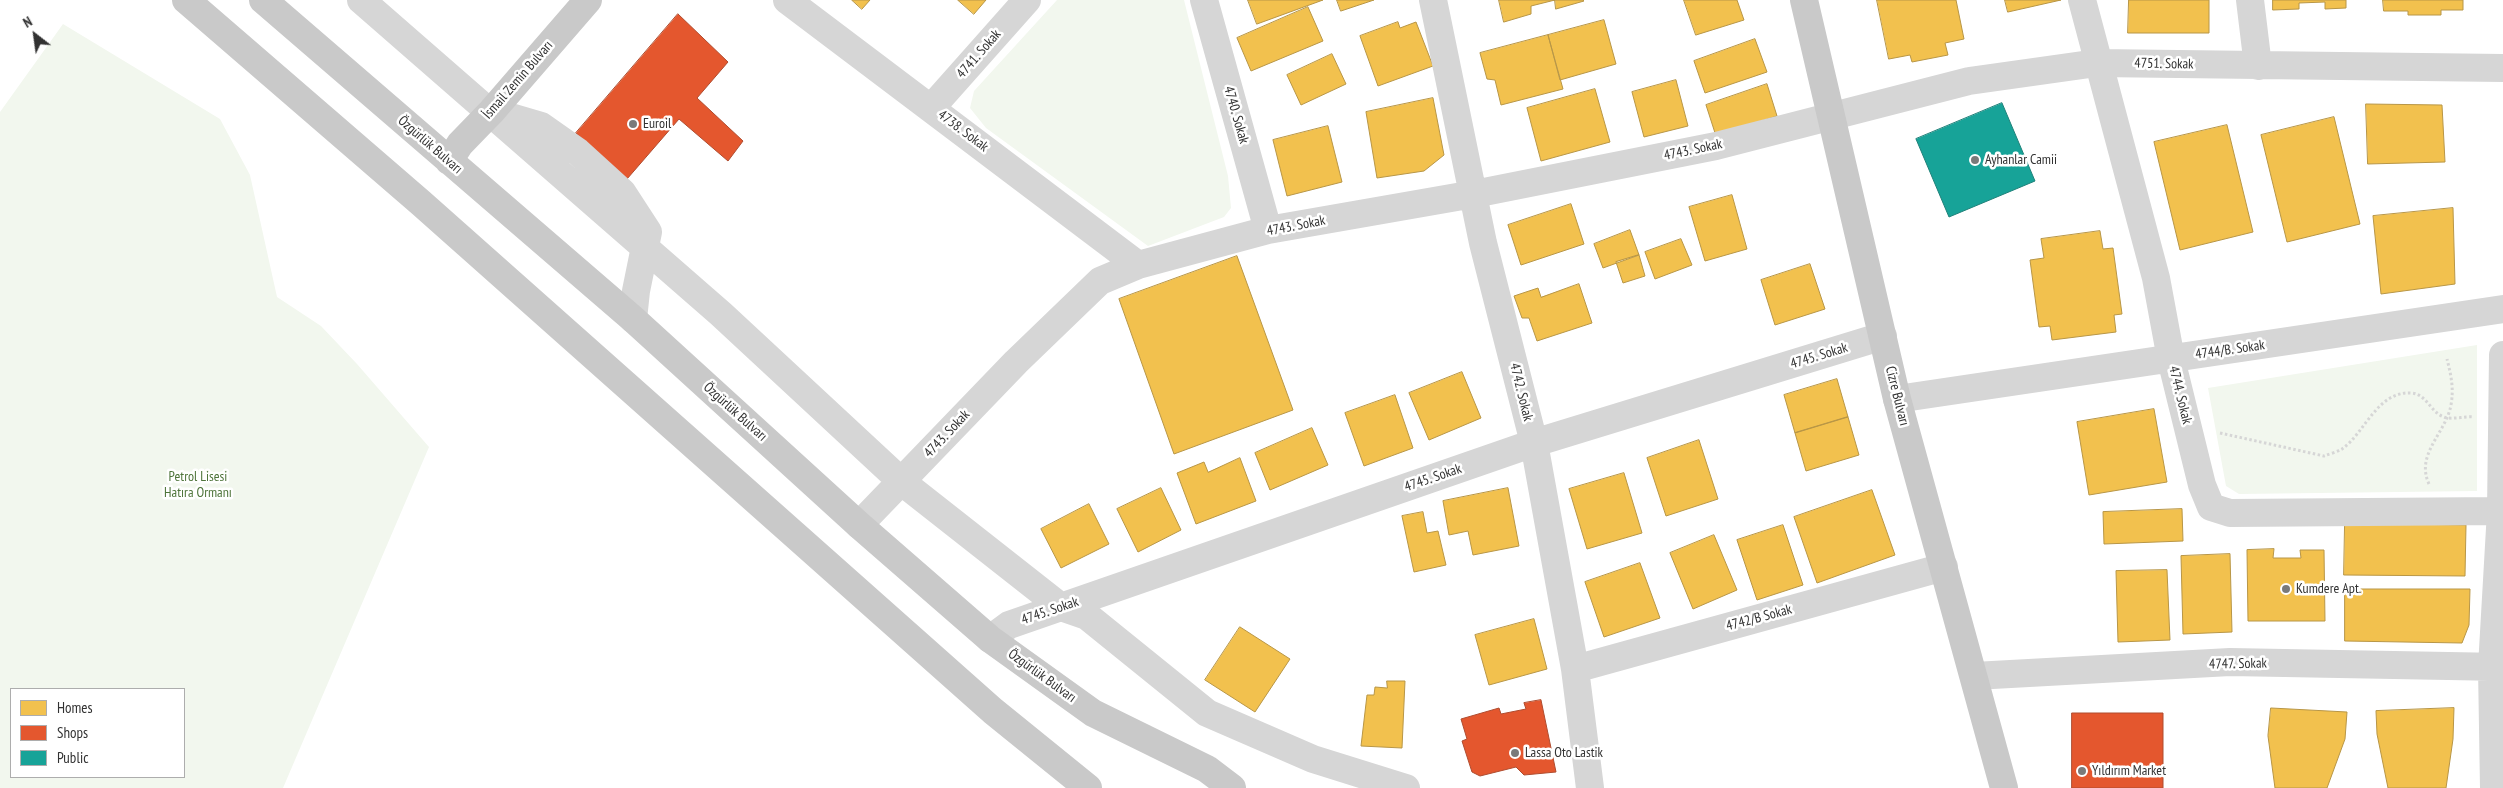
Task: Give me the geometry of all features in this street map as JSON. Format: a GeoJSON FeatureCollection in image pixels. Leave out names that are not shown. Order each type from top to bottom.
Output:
{"type":"FeatureCollection","features":[{"type":"Feature","properties":{"kind":"main road"},"geometry":{"type":"LineString","coordinates":[[186,0],[428,209],[993,711],[1088,788]]}},
{"type":"Feature","properties":{"kind":"main road","name":"Özgürlük Bulvarı"},"geometry":{"type":"LineString","coordinates":[[263,0],[633,319],[859,525],[990,639],[1094,713],[1206,769],[1232,788]]}},
{"type":"Feature","properties":{"kind":"main road","name":"İsmail Zemin Bulvarı"},"geometry":{"type":"LineString","coordinates":[[449,162],[460,144],[491,112],[588,0]]}},
{"type":"Feature","properties":{"kind":"main road","name":"Cizre Bulvarı"},"geometry":{"type":"LineString","coordinates":[[1804,0],[1897,399],[2004,788]]}},
{"type":"Feature","properties":{"kind":"street"},"geometry":{"type":"LineString","coordinates":[[361,0],[491,112],[541,126],[578,152],[622,192],[648,232],[636,290],[633,319]]}},
{"type":"Feature","properties":{"kind":"street","name":"4738. Sokak"},"geometry":{"type":"LineString","coordinates":[[787,0],[932,107],[1138,265]]}},
{"type":"Feature","properties":{"kind":"street","name":"4741. Sokak"},"geometry":{"type":"LineString","coordinates":[[932,107],[1027,0]]}},
{"type":"Feature","properties":{"kind":"street","name":"4740. Sokak"},"geometry":{"type":"LineString","coordinates":[[1204,0],[1268,230]]}},
{"type":"Feature","properties":{"kind":"street","name":"4742. Sokak"},"geometry":{"type":"LineString","coordinates":[[1433,0],[1483,243],[1534,443],[1575,669],[1590,788]]}},
{"type":"Feature","properties":{"kind":"street","name":"4744. Sokak"},"geometry":{"type":"LineString","coordinates":[[2082,0],[2156,278],[2171,359],[2211,507],[2230,513],[2501,511]]}},
{"type":"Feature","properties":{"kind":"street"},"geometry":{"type":"LineString","coordinates":[[2250,0],[2258,66]]}},
{"type":"Feature","properties":{"kind":"street","name":"4751. Sokak"},"geometry":{"type":"LineString","coordinates":[[1831,115],[1970,81],[2098,63],[2503,68]]}},
{"type":"Feature","properties":{"kind":"street","name":"4743. Sokak"},"geometry":{"type":"LineString","coordinates":[[859,525],[1016,362],[1100,281],[1138,265],[1268,230],[1474,194],[1716,146],[1831,115]]}},
{"type":"Feature","properties":{"kind":"street"},"geometry":{"type":"LineString","coordinates":[[645,247],[721,314],[902,482],[1062,607],[1087,616],[1207,712],[1313,759],[1406,788]]}},
{"type":"Feature","properties":{"kind":"street","name":"4744/B. Sokak"},"geometry":{"type":"LineString","coordinates":[[1897,399],[2503,309]]}},
{"type":"Feature","properties":{"kind":"street","name":"4745. Sokak"},"geometry":{"type":"LineString","coordinates":[[990,639],[1009,625],[1534,443],[1883,336]]}},
{"type":"Feature","properties":{"kind":"street"},"geometry":{"type":"LineString","coordinates":[[2494,788],[2503,355]]}},
{"type":"Feature","properties":{"kind":"street","name":"4742/B Sokak"},"geometry":{"type":"LineString","coordinates":[[1575,669],[1944,567]]}},
{"type":"Feature","properties":{"kind":"street","name":"4747. Sokak"},"geometry":{"type":"LineString","coordinates":[[1974,676],[2230,662],[2497,667]]}},
{"type":"Feature","properties":{"kind":"path"},"geometry":{"type":"LineString","coordinates":[[2442,512],[2427,481],[2424,466],[2450,407],[2453,384],[2447,359]]}},
{"type":"Feature","properties":{"kind":"path"},"geometry":{"type":"LineString","coordinates":[[2188,424],[2324,456],[2340,450],[2358,434],[2384,402],[2398,394],[2412,393],[2424,397],[2435,412],[2445,418],[2465,416],[2502,420]]}},
{"type":"Feature","properties":{"kind":"green space"},"geometry":{"type":"Polygon","coordinates":[[[1057,0],[1184,0],[1228,176],[1231,208],[1224,217],[1148,246],[986,128],[970,108],[974,91],[1057,0]]]}},
{"type":"Feature","properties":{"kind":"green space","name":"Petrol Lisesi Hatıra Ormanı"},"geometry":{"type":"Polygon","coordinates":[[[63,24],[220,119],[250,175],[277,297],[321,326],[357,364],[429,447],[283,788],[0,788],[0,112],[63,24]]]}},
{"type":"Feature","properties":{"kind":"green space"},"geometry":{"type":"Polygon","coordinates":[[[2477,345],[2477,491],[2239,494],[2226,486],[2208,388],[2477,345]]]}},
{"type":"Feature","properties":{"kind":"building: Homes"},"geometry":{"type":"Polygon","coordinates":[[[852,0],[870,0],[862,9],[852,0]]]}},
{"type":"Feature","properties":{"kind":"building: Homes"},"geometry":{"type":"Polygon","coordinates":[[[958,0],[986,0],[974,14],[958,0]]]}},
{"type":"Feature","properties":{"kind":"building: Homes"},"geometry":{"type":"Polygon","coordinates":[[[1248,0],[1323,0],[1257,24],[1248,0]]]}},
{"type":"Feature","properties":{"kind":"building: Homes"},"geometry":{"type":"Polygon","coordinates":[[[1337,0],[1374,0],[1341,11],[1337,0]]]}},
{"type":"Feature","properties":{"kind":"building: Homes"},"geometry":{"type":"Polygon","coordinates":[[[1499,0],[1555,0],[1531,6],[1531,14],[1504,22],[1499,0]]]}},
{"type":"Feature","properties":{"kind":"building: Homes"},"geometry":{"type":"Polygon","coordinates":[[[1555,0],[1583,0],[1584,1],[1556,9],[1555,0]]]}},
{"type":"Feature","properties":{"kind":"building: Homes"},"geometry":{"type":"Polygon","coordinates":[[[1684,0],[1737,0],[1744,20],[1696,35],[1684,0]]]}},
{"type":"Feature","properties":{"kind":"building: Homes"},"geometry":{"type":"Polygon","coordinates":[[[1877,0],[1956,0],[1964,39],[1945,43],[1948,55],[1912,62],[1910,55],[1889,59],[1877,0]]]}},
{"type":"Feature","properties":{"kind":"building: Homes"},"geometry":{"type":"Polygon","coordinates":[[[2005,0],[2061,0],[2008,12],[2005,0]]]}},
{"type":"Feature","properties":{"kind":"building: Homes"},"geometry":{"type":"Polygon","coordinates":[[[2129,0],[2209,0],[2209,33],[2128,33],[2129,0]]]}},
{"type":"Feature","properties":{"kind":"building: Homes"},"geometry":{"type":"Polygon","coordinates":[[[2273,0],[2346,0],[2346,8],[2325,9],[2325,2],[2299,3],[2299,9],[2273,10],[2273,0]]]}},
{"type":"Feature","properties":{"kind":"building: Homes"},"geometry":{"type":"Polygon","coordinates":[[[2383,0],[2463,0],[2463,10],[2441,10],[2441,15],[2408,15],[2408,11],[2384,11],[2383,0]]]}},
{"type":"Feature","properties":{"kind":"building: Homes"},"geometry":{"type":"Polygon","coordinates":[[[1308,7],[1323,41],[1251,71],[1237,38],[1308,7]]]}},
{"type":"Feature","properties":{"kind":"building: Homes"},"geometry":{"type":"Polygon","coordinates":[[[1604,20],[1616,64],[1560,80],[1548,35],[1604,20]]]}},
{"type":"Feature","properties":{"kind":"building: Homes"},"geometry":{"type":"Polygon","coordinates":[[[1398,22],[1400,28],[1416,22],[1433,66],[1378,86],[1360,36],[1398,22]]]}},
{"type":"Feature","properties":{"kind":"building: Homes"},"geometry":{"type":"Polygon","coordinates":[[[1548,35],[1563,89],[1501,105],[1495,80],[1487,79],[1480,53],[1548,35]]]}},
{"type":"Feature","properties":{"kind":"building: Homes"},"geometry":{"type":"Polygon","coordinates":[[[1755,39],[1767,72],[1705,93],[1694,61],[1755,39]]]}},
{"type":"Feature","properties":{"kind":"building: Homes"},"geometry":{"type":"Polygon","coordinates":[[[1332,54],[1346,84],[1301,105],[1287,75],[1332,54]]]}},
{"type":"Feature","properties":{"kind":"building: Homes"},"geometry":{"type":"Polygon","coordinates":[[[1676,80],[1688,126],[1644,137],[1632,92],[1676,80]]]}},
{"type":"Feature","properties":{"kind":"building: Homes"},"geometry":{"type":"Polygon","coordinates":[[[1767,84],[1777,116],[1716,136],[1706,105],[1767,84]]]}},
{"type":"Feature","properties":{"kind":"building: Homes"},"geometry":{"type":"Polygon","coordinates":[[[1595,89],[1610,142],[1541,161],[1527,108],[1595,89]]]}},
{"type":"Feature","properties":{"kind":"building: Homes"},"geometry":{"type":"Polygon","coordinates":[[[1433,98],[1444,155],[1424,171],[1377,178],[1366,112],[1433,98]]]}},
{"type":"Feature","properties":{"kind":"building: Homes"},"geometry":{"type":"Polygon","coordinates":[[[2366,104],[2442,105],[2445,162],[2368,164],[2366,104]]]}},
{"type":"Feature","properties":{"kind":"building: Homes"},"geometry":{"type":"Polygon","coordinates":[[[2334,117],[2360,224],[2287,242],[2261,135],[2334,117]]]}},
{"type":"Feature","properties":{"kind":"building: Homes"},"geometry":{"type":"Polygon","coordinates":[[[2227,125],[2253,232],[2180,250],[2154,142],[2227,125]]]}},
{"type":"Feature","properties":{"kind":"building: Homes"},"geometry":{"type":"Polygon","coordinates":[[[1328,126],[1342,182],[1287,196],[1273,140],[1328,126]]]}},
{"type":"Feature","properties":{"kind":"building: Homes"},"geometry":{"type":"Polygon","coordinates":[[[1732,195],[1747,249],[1705,261],[1689,207],[1732,195]]]}},
{"type":"Feature","properties":{"kind":"building: Homes"},"geometry":{"type":"Polygon","coordinates":[[[1571,204],[1584,244],[1521,265],[1508,225],[1571,204]]]}},
{"type":"Feature","properties":{"kind":"building: Homes"},"geometry":{"type":"Polygon","coordinates":[[[2453,208],[2455,284],[2381,294],[2373,216],[2453,208]]]}},
{"type":"Feature","properties":{"kind":"building: Homes"},"geometry":{"type":"Polygon","coordinates":[[[1630,230],[1639,255],[1603,268],[1594,244],[1630,230]]]}},
{"type":"Feature","properties":{"kind":"building: Homes"},"geometry":{"type":"Polygon","coordinates":[[[2100,231],[2103,249],[2113,248],[2122,314],[2114,315],[2116,332],[2052,340],[2050,326],[2039,327],[2030,260],[2044,258],[2041,239],[2100,231]]]}},
{"type":"Feature","properties":{"kind":"building: Homes"},"geometry":{"type":"Polygon","coordinates":[[[1681,239],[1692,265],[1655,279],[1645,252],[1681,239]]]}},
{"type":"Feature","properties":{"kind":"building: Homes"},"geometry":{"type":"Polygon","coordinates":[[[1639,255],[1645,276],[1623,283],[1616,262],[1639,255]]]}},
{"type":"Feature","properties":{"kind":"building: Homes"},"geometry":{"type":"Polygon","coordinates":[[[1237,256],[1293,410],[1174,454],[1119,299],[1237,256]]]}},
{"type":"Feature","properties":{"kind":"building: Homes"},"geometry":{"type":"Polygon","coordinates":[[[1810,264],[1825,309],[1775,325],[1761,280],[1810,264]]]}},
{"type":"Feature","properties":{"kind":"building: Homes"},"geometry":{"type":"Polygon","coordinates":[[[1579,284],[1592,323],[1537,341],[1529,318],[1522,318],[1514,296],[1538,288],[1541,297],[1579,284]]]}},
{"type":"Feature","properties":{"kind":"building: Homes"},"geometry":{"type":"Polygon","coordinates":[[[1462,372],[1481,418],[1429,440],[1409,393],[1462,372]]]}},
{"type":"Feature","properties":{"kind":"building: Homes"},"geometry":{"type":"Polygon","coordinates":[[[1837,379],[1848,417],[1795,433],[1784,395],[1837,379]]]}},
{"type":"Feature","properties":{"kind":"building: Homes"},"geometry":{"type":"Polygon","coordinates":[[[1395,395],[1413,448],[1364,466],[1345,413],[1395,395]]]}},
{"type":"Feature","properties":{"kind":"building: Homes"},"geometry":{"type":"Polygon","coordinates":[[[2154,409],[2167,482],[2089,495],[2077,422],[2154,409]]]}},
{"type":"Feature","properties":{"kind":"building: Homes"},"geometry":{"type":"Polygon","coordinates":[[[1848,417],[1859,455],[1806,471],[1795,433],[1848,417]]]}},
{"type":"Feature","properties":{"kind":"building: Homes"},"geometry":{"type":"Polygon","coordinates":[[[1312,428],[1328,465],[1270,490],[1255,453],[1312,428]]]}},
{"type":"Feature","properties":{"kind":"building: Homes"},"geometry":{"type":"Polygon","coordinates":[[[1699,440],[1718,499],[1666,516],[1647,458],[1699,440]]]}},
{"type":"Feature","properties":{"kind":"building: Homes"},"geometry":{"type":"Polygon","coordinates":[[[1240,458],[1256,501],[1196,524],[1177,473],[1204,462],[1208,472],[1240,458]]]}},
{"type":"Feature","properties":{"kind":"building: Homes"},"geometry":{"type":"Polygon","coordinates":[[[1624,473],[1642,533],[1587,549],[1569,489],[1624,473]]]}},
{"type":"Feature","properties":{"kind":"building: Homes"},"geometry":{"type":"Polygon","coordinates":[[[1161,488],[1181,530],[1138,552],[1117,509],[1161,488]]]}},
{"type":"Feature","properties":{"kind":"building: Homes"},"geometry":{"type":"Polygon","coordinates":[[[1508,488],[1519,546],[1473,555],[1468,531],[1449,535],[1443,501],[1508,488]]]}},
{"type":"Feature","properties":{"kind":"building: Homes"},"geometry":{"type":"Polygon","coordinates":[[[1872,490],[1895,555],[1817,583],[1794,517],[1872,490]]]}},
{"type":"Feature","properties":{"kind":"building: Homes"},"geometry":{"type":"Polygon","coordinates":[[[1089,504],[1109,544],[1061,568],[1041,529],[1089,504]]]}},
{"type":"Feature","properties":{"kind":"building: Homes"},"geometry":{"type":"Polygon","coordinates":[[[2182,509],[2183,541],[2104,544],[2103,512],[2182,509]]]}},
{"type":"Feature","properties":{"kind":"building: Homes"},"geometry":{"type":"Polygon","coordinates":[[[1423,512],[1427,533],[1438,531],[1446,565],[1414,572],[1402,516],[1423,512]]]}},
{"type":"Feature","properties":{"kind":"building: Homes"},"geometry":{"type":"Polygon","coordinates":[[[2345,523],[2466,525],[2465,576],[2344,575],[2345,523]]]}},
{"type":"Feature","properties":{"kind":"building: Homes"},"geometry":{"type":"Polygon","coordinates":[[[1783,525],[1803,585],[1757,600],[1737,540],[1783,525]]]}},
{"type":"Feature","properties":{"kind":"building: Homes"},"geometry":{"type":"Polygon","coordinates":[[[1714,535],[1737,590],[1693,609],[1670,553],[1714,535]]]}},
{"type":"Feature","properties":{"kind":"building: Homes","name":"Kumdere Apt."},"geometry":{"type":"Polygon","coordinates":[[[2274,549],[2273,558],[2301,558],[2300,550],[2324,550],[2325,621],[2248,621],[2247,550],[2274,549]]]}},
{"type":"Feature","properties":{"kind":"building: Homes"},"geometry":{"type":"Polygon","coordinates":[[[2230,554],[2232,632],[2183,634],[2181,556],[2230,554]]]}},
{"type":"Feature","properties":{"kind":"building: Homes"},"geometry":{"type":"Polygon","coordinates":[[[1640,563],[1660,618],[1604,637],[1585,582],[1640,563]]]}},
{"type":"Feature","properties":{"kind":"building: Homes"},"geometry":{"type":"Polygon","coordinates":[[[2167,570],[2170,640],[2118,642],[2116,571],[2167,570]]]}},
{"type":"Feature","properties":{"kind":"building: Homes"},"geometry":{"type":"Polygon","coordinates":[[[2345,589],[2470,589],[2469,625],[2462,643],[2345,641],[2345,589]]]}},
{"type":"Feature","properties":{"kind":"building: Homes"},"geometry":{"type":"Polygon","coordinates":[[[1534,619],[1547,669],[1489,685],[1475,635],[1534,619]]]}},
{"type":"Feature","properties":{"kind":"building: Homes"},"geometry":{"type":"Polygon","coordinates":[[[1240,627],[1290,659],[1255,712],[1205,680],[1240,627]]]}},
{"type":"Feature","properties":{"kind":"building: Homes"},"geometry":{"type":"Polygon","coordinates":[[[1387,681],[1405,681],[1402,748],[1361,746],[1367,695],[1374,695],[1375,687],[1387,688],[1387,681]]]}},
{"type":"Feature","properties":{"kind":"building: Homes"},"geometry":{"type":"Polygon","coordinates":[[[2271,708],[2347,712],[2345,739],[2327,788],[2275,788],[2268,736],[2271,708]]]}},
{"type":"Feature","properties":{"kind":"building: Homes"},"geometry":{"type":"Polygon","coordinates":[[[2454,708],[2453,739],[2446,788],[2388,788],[2377,734],[2376,711],[2454,708]]]}},
{"type":"Feature","properties":{"kind":"building: Shops"},"geometry":{"type":"Polygon","coordinates":[[[678,14],[728,62],[697,98],[743,141],[728,161],[679,119],[627,179],[576,133],[678,14]]]}},
{"type":"Feature","properties":{"kind":"building: Shops"},"geometry":{"type":"Polygon","coordinates":[[[1541,700],[1556,772],[1524,775],[1516,767],[1480,776],[1472,772],[1462,741],[1467,739],[1461,719],[1499,708],[1501,714],[1526,709],[1524,703],[1541,700]]]}},
{"type":"Feature","properties":{"kind":"building: Shops"},"geometry":{"type":"Polygon","coordinates":[[[2072,713],[2163,713],[2163,788],[2072,788],[2072,713]]]}},
{"type":"Feature","properties":{"kind":"building: Public","name":"Ayhanlar Camii"},"geometry":{"type":"Polygon","coordinates":[[[2002,103],[2035,181],[1949,217],[1916,139],[2002,103]]]}},
{"type":"Feature","properties":{"kind":"place","name":"Euroil"},"geometry":{"type":"Point","coordinates":[633,124]}},
{"type":"Feature","properties":{"kind":"place","name":"Ayhanlar Camii"},"geometry":{"type":"Point","coordinates":[1975,160]}},
{"type":"Feature","properties":{"kind":"place","name":"Kumdere Apt."},"geometry":{"type":"Point","coordinates":[2286,589]}},
{"type":"Feature","properties":{"kind":"place","name":"Lassa Oto Lastik"},"geometry":{"type":"Point","coordinates":[1515,753]}},
{"type":"Feature","properties":{"kind":"place","name":"Yıldırım Market"},"geometry":{"type":"Point","coordinates":[2082,771]}}]}
